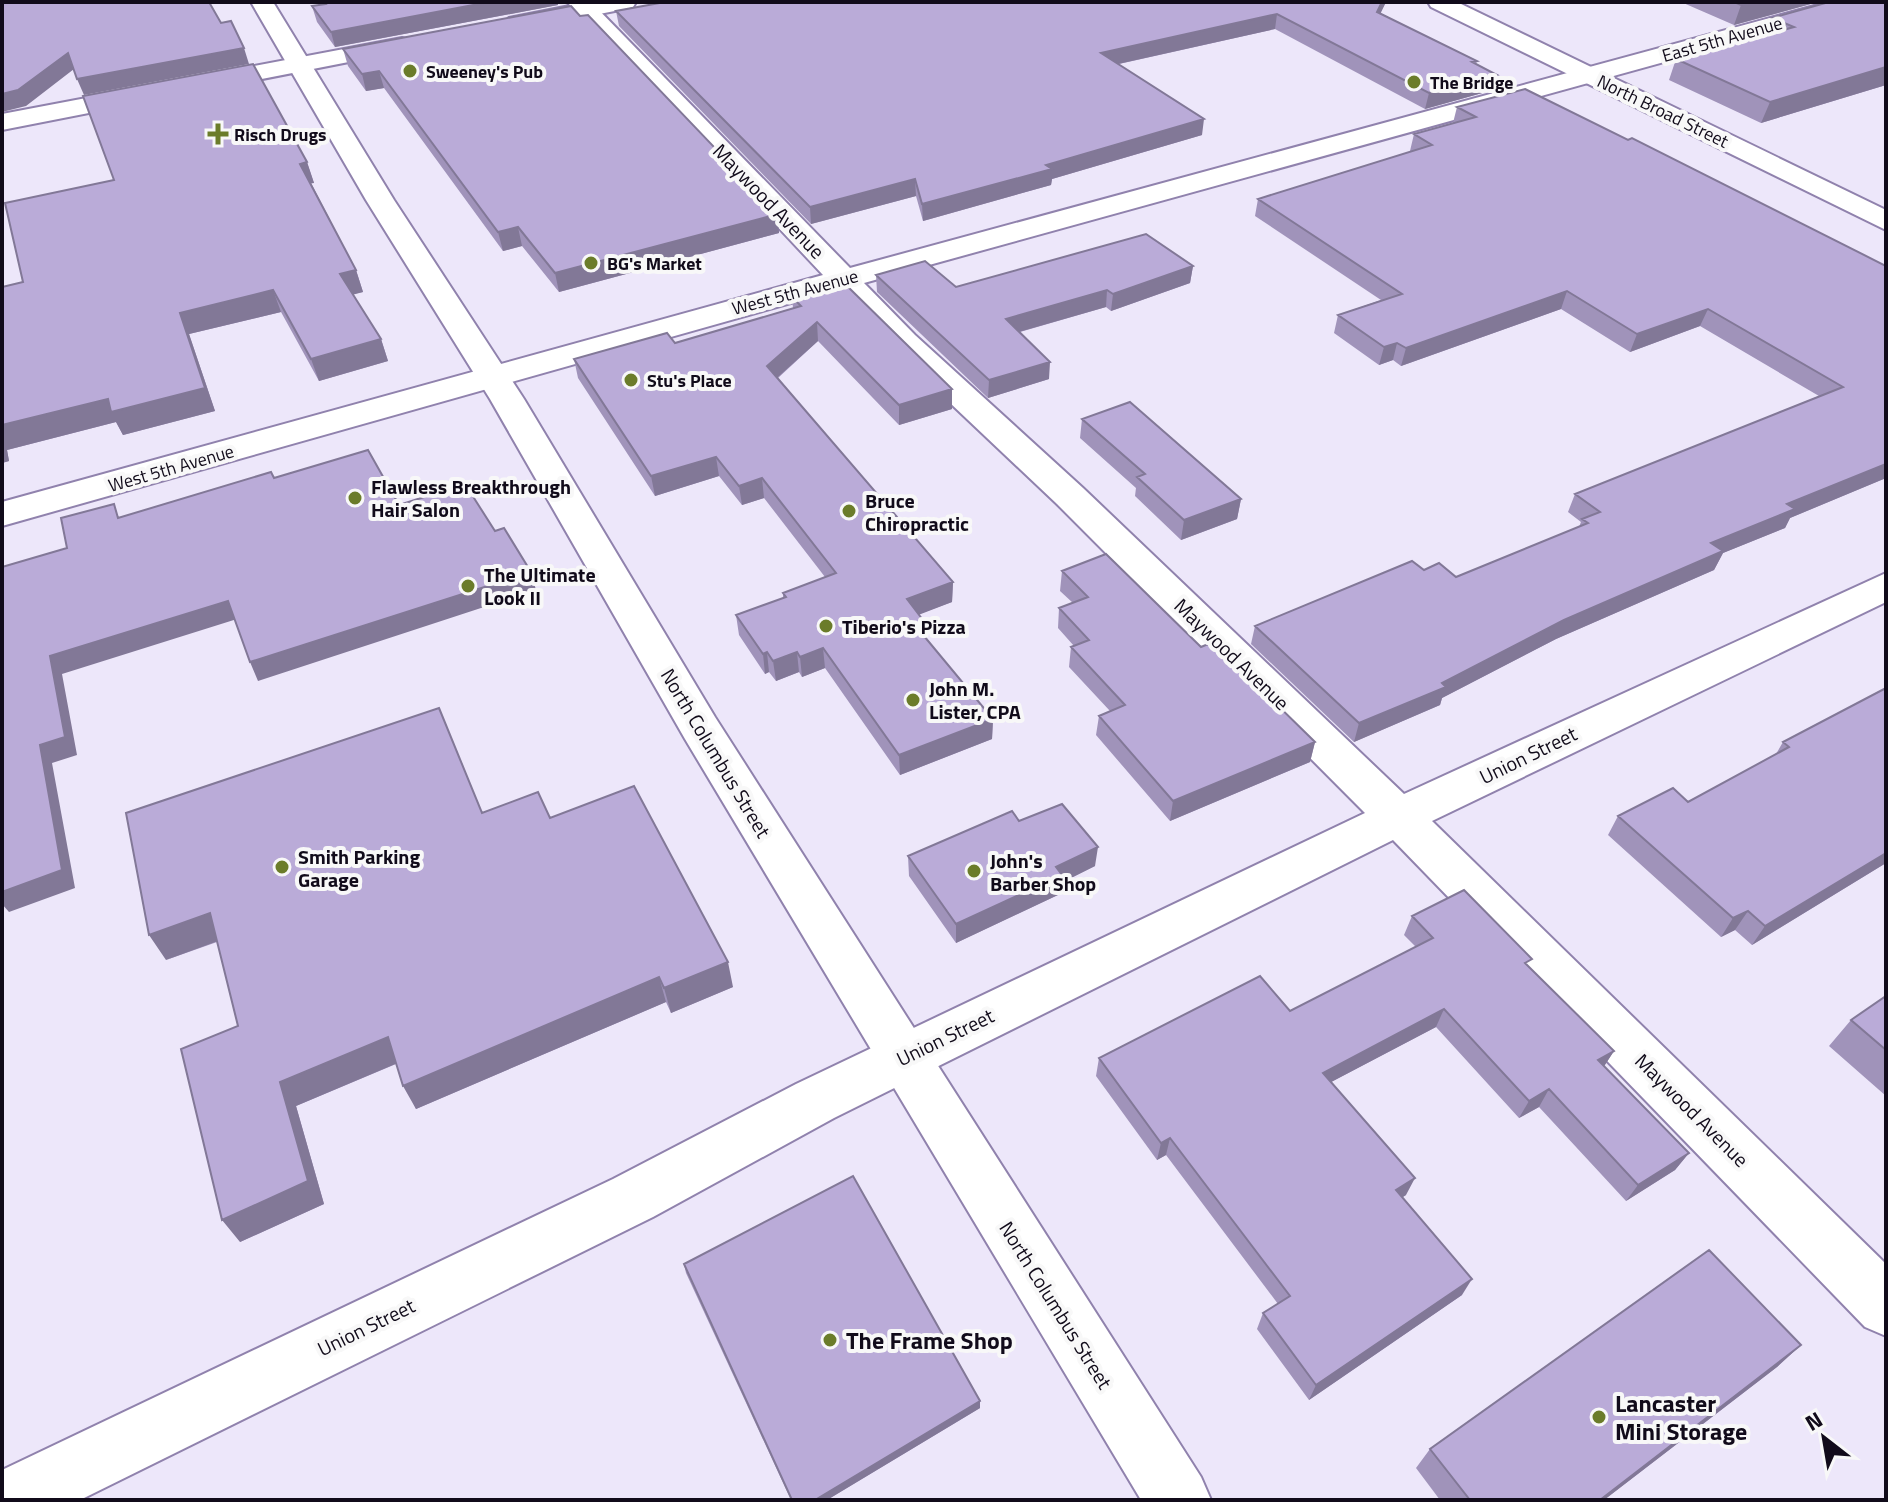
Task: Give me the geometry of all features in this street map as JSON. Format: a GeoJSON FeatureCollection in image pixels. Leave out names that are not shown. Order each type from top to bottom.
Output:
{"type":"FeatureCollection","features":[{"type":"Feature","properties":{"kind":"street","name":"North Columbus Street"},"geometry":{"type":"LineString","coordinates":[[262,2],[380,200],[492,376],[693,717],[1178,1500]]}},
{"type":"Feature","properties":{"kind":"street","name":"North Broad Street"},"geometry":{"type":"LineString","coordinates":[[1439,2],[1886,221]]}},
{"type":"Feature","properties":{"kind":"street","name":"East 5th Avenue"},"geometry":{"type":"LineString","coordinates":[[1590,75],[1855,2]]}},
{"type":"Feature","properties":{"kind":"street"},"geometry":{"type":"LineString","coordinates":[[491,28],[596,5]]}},
{"type":"Feature","properties":{"kind":"street","name":"Maywood Avenue"},"geometry":{"type":"LineString","coordinates":[[596,5],[904,342],[1070,496],[1398,818],[1886,1306]]}},
{"type":"Feature","properties":{"kind":"street"},"geometry":{"type":"LineString","coordinates":[[2,122],[428,40]]}},
{"type":"Feature","properties":{"kind":"street","name":"West 5th Avenue"},"geometry":{"type":"LineString","coordinates":[[2,514],[492,376],[1590,75]]}},
{"type":"Feature","properties":{"kind":"street","name":"Union Street"},"geometry":{"type":"LineString","coordinates":[[10,1500],[633,1198],[903,1057],[1886,586]]}},
{"type":"Feature","properties":{"kind":"building"},"geometry":{"type":"Polygon","coordinates":[[[2,2],[209,2],[221,23],[231,21],[244,48],[77,79],[68,53],[18,90],[2,94],[2,2]]]}},
{"type":"Feature","properties":{"kind":"building"},"geometry":{"type":"Polygon","coordinates":[[[325,2],[489,2],[331,32],[312,6],[325,2]]]}},
{"type":"Feature","properties":{"kind":"building"},"geometry":{"type":"Polygon","coordinates":[[[665,2],[1382,2],[1377,12],[1477,61],[1472,62],[1497,75],[1429,93],[1277,14],[1101,53],[1204,119],[1046,165],[1052,169],[922,204],[915,179],[810,207],[616,11],[665,2]]]}},
{"type":"Feature","properties":{"kind":"building"},"geometry":{"type":"Polygon","coordinates":[[[1829,2],[1886,2],[1886,67],[1770,102],[1676,59],[1794,27],[1772,18],[1829,2]]]}},
{"type":"Feature","properties":{"kind":"building"},"geometry":{"type":"Polygon","coordinates":[[[571,6],[580,16],[588,15],[778,214],[555,273],[518,227],[498,232],[379,71],[362,74],[343,49],[571,6]]]}},
{"type":"Feature","properties":{"kind":"building"},"geometry":{"type":"Polygon","coordinates":[[[253,64],[307,162],[300,164],[356,270],[340,274],[381,339],[311,359],[273,290],[180,313],[205,388],[111,412],[108,399],[2,425],[2,287],[23,282],[5,203],[114,180],[83,96],[253,64]]]}},
{"type":"Feature","properties":{"kind":"building"},"geometry":{"type":"Polygon","coordinates":[[[1525,89],[1628,140],[1632,138],[1886,266],[1886,464],[1787,504],[1795,509],[1711,543],[1723,551],[1564,620],[1442,683],[1446,687],[1359,723],[1255,626],[1412,561],[1424,570],[1439,563],[1456,577],[1588,523],[1582,519],[1600,512],[1575,494],[1843,387],[1708,309],[1637,334],[1567,291],[1406,348],[1397,343],[1384,347],[1338,315],[1402,294],[1258,199],[1432,145],[1414,134],[1476,117],[1457,107],[1525,89]]]}},
{"type":"Feature","properties":{"kind":"building"},"geometry":{"type":"Polygon","coordinates":[[[1146,234],[1193,266],[1113,294],[1107,290],[1006,319],[1050,362],[989,380],[876,275],[925,261],[956,287],[1146,234]]]}},
{"type":"Feature","properties":{"kind":"building"},"geometry":{"type":"Polygon","coordinates":[[[843,282],[952,389],[899,405],[817,322],[767,366],[953,582],[907,599],[926,624],[919,630],[993,719],[899,755],[823,648],[800,657],[797,652],[773,661],[767,652],[763,654],[736,615],[786,597],[783,593],[836,573],[762,478],[739,486],[716,457],[651,476],[574,359],[667,333],[675,343],[801,306],[792,297],[843,282]]]}},
{"type":"Feature","properties":{"kind":"building"},"geometry":{"type":"Polygon","coordinates":[[[1130,402],[1241,499],[1184,520],[1137,477],[1145,474],[1082,419],[1130,402]]]}},
{"type":"Feature","properties":{"kind":"building"},"geometry":{"type":"Polygon","coordinates":[[[368,450],[399,505],[465,484],[495,531],[504,528],[531,572],[250,662],[228,601],[50,656],[65,737],[40,745],[62,870],[2,892],[2,567],[67,548],[61,518],[114,504],[118,518],[271,472],[274,478],[368,450]]]}},
{"type":"Feature","properties":{"kind":"building"},"geometry":{"type":"Polygon","coordinates":[[[1106,554],[1201,647],[1213,642],[1315,742],[1173,801],[1099,716],[1125,705],[1071,647],[1089,640],[1059,608],[1088,597],[1062,571],[1106,554]]]}},
{"type":"Feature","properties":{"kind":"building"},"geometry":{"type":"Polygon","coordinates":[[[1886,688],[1886,853],[1765,926],[1748,911],[1733,918],[1618,816],[1673,788],[1688,802],[1789,747],[1783,742],[1886,688]]]}},
{"type":"Feature","properties":{"kind":"building"},"geometry":{"type":"Polygon","coordinates":[[[439,708],[482,813],[538,792],[550,818],[634,786],[728,962],[664,988],[659,977],[403,1086],[388,1037],[280,1082],[308,1181],[222,1220],[181,1049],[238,1026],[210,913],[149,935],[126,813],[439,708]]]}},
{"type":"Feature","properties":{"kind":"building"},"geometry":{"type":"Polygon","coordinates":[[[1062,804],[1098,847],[1056,867],[1062,875],[956,924],[908,856],[1012,811],[1019,821],[1062,804]]]}},
{"type":"Feature","properties":{"kind":"building"},"geometry":{"type":"Polygon","coordinates":[[[1464,890],[1532,959],[1525,963],[1614,1051],[1598,1060],[1689,1153],[1638,1185],[1549,1089],[1529,1101],[1444,1009],[1323,1073],[1415,1178],[1396,1190],[1472,1279],[1316,1385],[1263,1313],[1290,1296],[1170,1138],[1161,1143],[1099,1058],[1260,976],[1290,1011],[1433,938],[1412,916],[1464,890]]]}},
{"type":"Feature","properties":{"kind":"building"},"geometry":{"type":"Polygon","coordinates":[[[1886,996],[1886,1050],[1851,1020],[1886,996]]]}},
{"type":"Feature","properties":{"kind":"building","name":"The Frame Shop"},"geometry":{"type":"Polygon","coordinates":[[[853,1176],[980,1401],[815,1500],[792,1500],[684,1264],[853,1176]]]}},
{"type":"Feature","properties":{"kind":"building","name":"Lancaster Mini Storage"},"geometry":{"type":"Polygon","coordinates":[[[1709,1250],[1801,1345],[1600,1500],[1470,1500],[1430,1449],[1709,1250]]]}},
{"type":"Feature","properties":{"kind":"place","name":"Sweeney's Pub"},"geometry":{"type":"Point","coordinates":[410,71]}},
{"type":"Feature","properties":{"kind":"place","name":"The Bridge"},"geometry":{"type":"Point","coordinates":[1414,82]}},
{"type":"Feature","properties":{"kind":"place","name":"Risch Drugs"},"geometry":{"type":"Point","coordinates":[218,134]}},
{"type":"Feature","properties":{"kind":"place","name":"BG's Market"},"geometry":{"type":"Point","coordinates":[591,263]}},
{"type":"Feature","properties":{"kind":"place","name":"Stu's Place"},"geometry":{"type":"Point","coordinates":[631,380]}},
{"type":"Feature","properties":{"kind":"place","name":"Flawless Breakthrough Hair Salon"},"geometry":{"type":"Point","coordinates":[355,498]}},
{"type":"Feature","properties":{"kind":"place","name":"Bruce Chiropractic"},"geometry":{"type":"Point","coordinates":[849,511]}},
{"type":"Feature","properties":{"kind":"place","name":"The Ultimate Look II"},"geometry":{"type":"Point","coordinates":[468,586]}},
{"type":"Feature","properties":{"kind":"place","name":"Tiberio's Pizza"},"geometry":{"type":"Point","coordinates":[826,626]}},
{"type":"Feature","properties":{"kind":"place","name":"John M. Lister, CPA"},"geometry":{"type":"Point","coordinates":[913,700]}},
{"type":"Feature","properties":{"kind":"place","name":"Smith Parking Garage"},"geometry":{"type":"Point","coordinates":[282,867]}},
{"type":"Feature","properties":{"kind":"place","name":"John's Barber Shop"},"geometry":{"type":"Point","coordinates":[974,871]}},
{"type":"Feature","properties":{"kind":"place","name":"The Frame Shop"},"geometry":{"type":"Point","coordinates":[830,1340]}},
{"type":"Feature","properties":{"kind":"place","name":"Lancaster Mini Storage"},"geometry":{"type":"Point","coordinates":[1599,1417]}}]}
